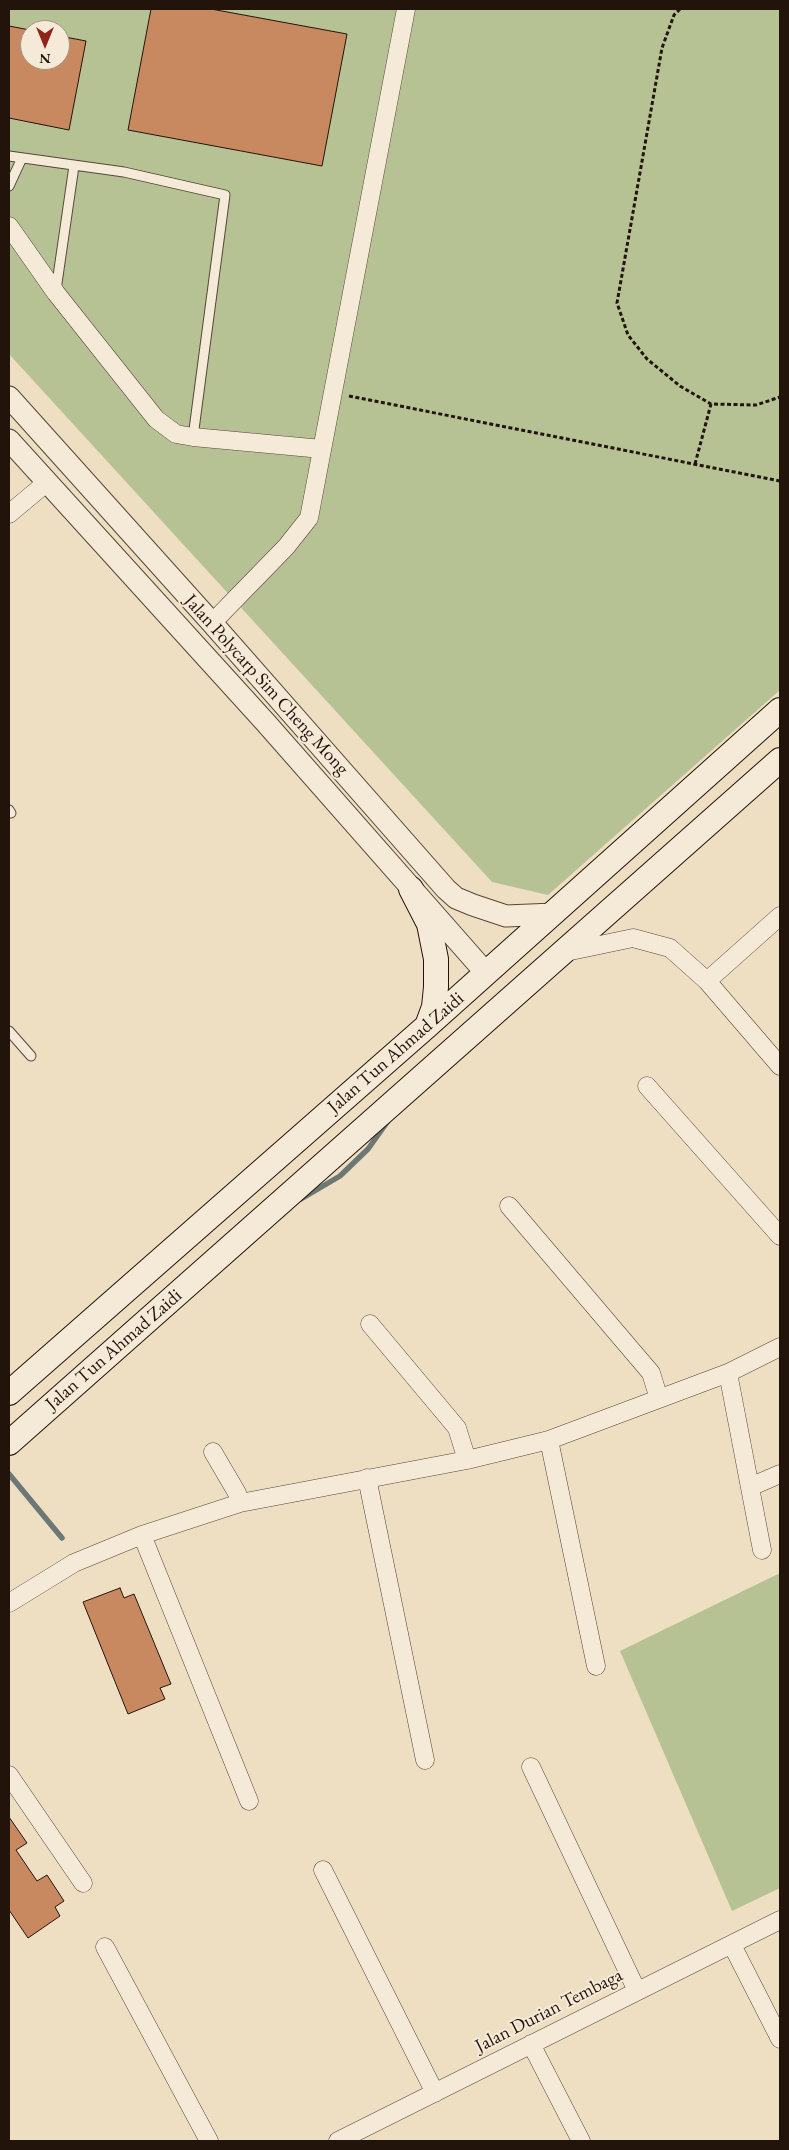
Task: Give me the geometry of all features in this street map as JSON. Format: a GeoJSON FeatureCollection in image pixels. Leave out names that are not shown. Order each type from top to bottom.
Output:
{"type":"FeatureCollection","features":[{"type":"Feature","properties":{"kind":"main road","name":"Jalan Tun Ahmad Zaidi"},"geometry":{"type":"LineString","coordinates":[[9,1393],[554,914],[780,710]]}},
{"type":"Feature","properties":{"kind":"main road","name":"Jalan Tun Ahmad Zaidi"},"geometry":{"type":"LineString","coordinates":[[9,1444],[778,764]]}},
{"type":"Feature","properties":{"kind":"main road"},"geometry":{"type":"LineString","coordinates":[[412,889],[429,924],[436,959],[434,1000],[427,1026]]}},
{"type":"Feature","properties":{"kind":"street"},"geometry":{"type":"LineString","coordinates":[[266,723],[225,659],[215,637],[212,623],[286,548],[309,518],[406,9]]}},
{"type":"Feature","properties":{"kind":"street"},"geometry":{"type":"LineString","coordinates":[[9,226],[56,293],[156,419],[176,434],[322,449]]}},
{"type":"Feature","properties":{"kind":"street","name":"Jalan Polycarp Sim Cheng Mong"},"geometry":{"type":"LineString","coordinates":[[9,397],[212,623],[446,889],[456,898],[506,916],[554,914]]}},
{"type":"Feature","properties":{"kind":"street"},"geometry":{"type":"LineString","coordinates":[[9,404],[46,448],[50,461],[46,483]]}},
{"type":"Feature","properties":{"kind":"street","name":"Jalan Polycarp Sim Cheng Mong"},"geometry":{"type":"LineString","coordinates":[[9,440],[46,483],[266,723],[486,973]]}},
{"type":"Feature","properties":{"kind":"street"},"geometry":{"type":"LineString","coordinates":[[13,507],[46,483],[59,482],[79,488],[116,518]]}},
{"type":"Feature","properties":{"kind":"street"},"geometry":{"type":"LineString","coordinates":[[707,981],[780,916]]}},
{"type":"Feature","properties":{"kind":"street"},"geometry":{"type":"LineString","coordinates":[[566,952],[633,938],[670,948],[707,981],[780,1063]]}},
{"type":"Feature","properties":{"kind":"street"},"geometry":{"type":"LineString","coordinates":[[648,1086],[780,1236]]}},
{"type":"Feature","properties":{"kind":"street"},"geometry":{"type":"LineString","coordinates":[[509,1206],[651,1373],[659,1399]]}},
{"type":"Feature","properties":{"kind":"street"},"geometry":{"type":"LineString","coordinates":[[370,1324],[457,1428],[467,1460]]}},
{"type":"Feature","properties":{"kind":"street"},"geometry":{"type":"LineString","coordinates":[[9,1603],[74,1563],[142,1535],[240,1503],[467,1460],[549,1440],[728,1373],[780,1347]]}},
{"type":"Feature","properties":{"kind":"street"},"geometry":{"type":"LineString","coordinates":[[728,1373],[762,1550]]}},
{"type":"Feature","properties":{"kind":"street"},"geometry":{"type":"LineString","coordinates":[[549,1440],[596,1666]]}},
{"type":"Feature","properties":{"kind":"street"},"geometry":{"type":"LineString","coordinates":[[213,1452],[238,1493],[240,1503]]}},
{"type":"Feature","properties":{"kind":"street"},"geometry":{"type":"LineString","coordinates":[[750,1487],[780,1474]]}},
{"type":"Feature","properties":{"kind":"street"},"geometry":{"type":"LineString","coordinates":[[367,1478],[425,1760]]}},
{"type":"Feature","properties":{"kind":"street"},"geometry":{"type":"LineString","coordinates":[[142,1535],[249,1801]]}},
{"type":"Feature","properties":{"kind":"street"},"geometry":{"type":"LineString","coordinates":[[530,1767],[637,1991]]}},
{"type":"Feature","properties":{"kind":"street"},"geometry":{"type":"LineString","coordinates":[[9,1775],[83,1883]]}},
{"type":"Feature","properties":{"kind":"street"},"geometry":{"type":"LineString","coordinates":[[323,1870],[435,2093]]}},
{"type":"Feature","properties":{"kind":"street","name":"Jalan Durian Tembaga"},"geometry":{"type":"LineString","coordinates":[[343,2140],[780,1920]]}},
{"type":"Feature","properties":{"kind":"street"},"geometry":{"type":"LineString","coordinates":[[732,1945],[780,2040]]}},
{"type":"Feature","properties":{"kind":"street"},"geometry":{"type":"LineString","coordinates":[[105,1947],[209,2141]]}},
{"type":"Feature","properties":{"kind":"street"},"geometry":{"type":"LineString","coordinates":[[531,2044],[581,2141]]}},
{"type":"Feature","properties":{"kind":"lane"},"geometry":{"type":"LineString","coordinates":[[9,156],[133,174],[225,195],[193,437]]}},
{"type":"Feature","properties":{"kind":"lane"},"geometry":{"type":"LineString","coordinates":[[9,186],[15,169],[22,158]]}},
{"type":"Feature","properties":{"kind":"lane"},"geometry":{"type":"LineString","coordinates":[[56,293],[74,166]]}},
{"type":"Feature","properties":{"kind":"lane"},"geometry":{"type":"LineString","coordinates":[[9,1031],[31,1056]]}},
{"type":"Feature","properties":{"kind":"path"},"geometry":{"type":"LineString","coordinates":[[680,9],[674,15],[662,48],[617,303],[628,335],[647,359],[680,386],[711,404],[756,405],[780,397]]}},
{"type":"Feature","properties":{"kind":"path"},"geometry":{"type":"LineString","coordinates":[[333,393],[780,481]]}},
{"type":"Feature","properties":{"kind":"path"},"geometry":{"type":"LineString","coordinates":[[695,464],[711,404]]}},
{"type":"Feature","properties":{"kind":"green space"},"geometry":{"type":"Polygon","coordinates":[[[9,9],[780,9],[780,690],[548,895],[492,882],[9,354],[9,9]]]}},
{"type":"Feature","properties":{"kind":"green space"},"geometry":{"type":"Polygon","coordinates":[[[780,1573],[780,1888],[732,1911],[620,1651],[780,1573]]]}},
{"type":"Feature","properties":{"kind":"building"},"geometry":{"type":"Polygon","coordinates":[[[151,9],[211,9],[347,34],[322,166],[128,130],[151,9]]]}},
{"type":"Feature","properties":{"kind":"building"},"geometry":{"type":"Polygon","coordinates":[[[9,26],[20,28],[20,70],[70,70],[70,38],[86,41],[69,130],[9,118],[9,26]]]}},
{"type":"Feature","properties":{"kind":"building"},"geometry":{"type":"Polygon","coordinates":[[[120,1588],[124,1598],[134,1594],[171,1684],[160,1688],[165,1699],[128,1714],[83,1602],[120,1588]]]}},
{"type":"Feature","properties":{"kind":"building"},"geometry":{"type":"Polygon","coordinates":[[[9,1817],[27,1843],[16,1850],[37,1881],[47,1875],[64,1901],[55,1907],[60,1916],[28,1938],[9,1910],[9,1817]]]}},
{"type":"Feature","properties":{"kind":"waterway"},"geometry":{"type":"LineString","coordinates":[[301,1199],[340,1176],[368,1149],[388,1121]]}},
{"type":"Feature","properties":{"kind":"waterway"},"geometry":{"type":"LineString","coordinates":[[9,1474],[62,1538]]}}]}
